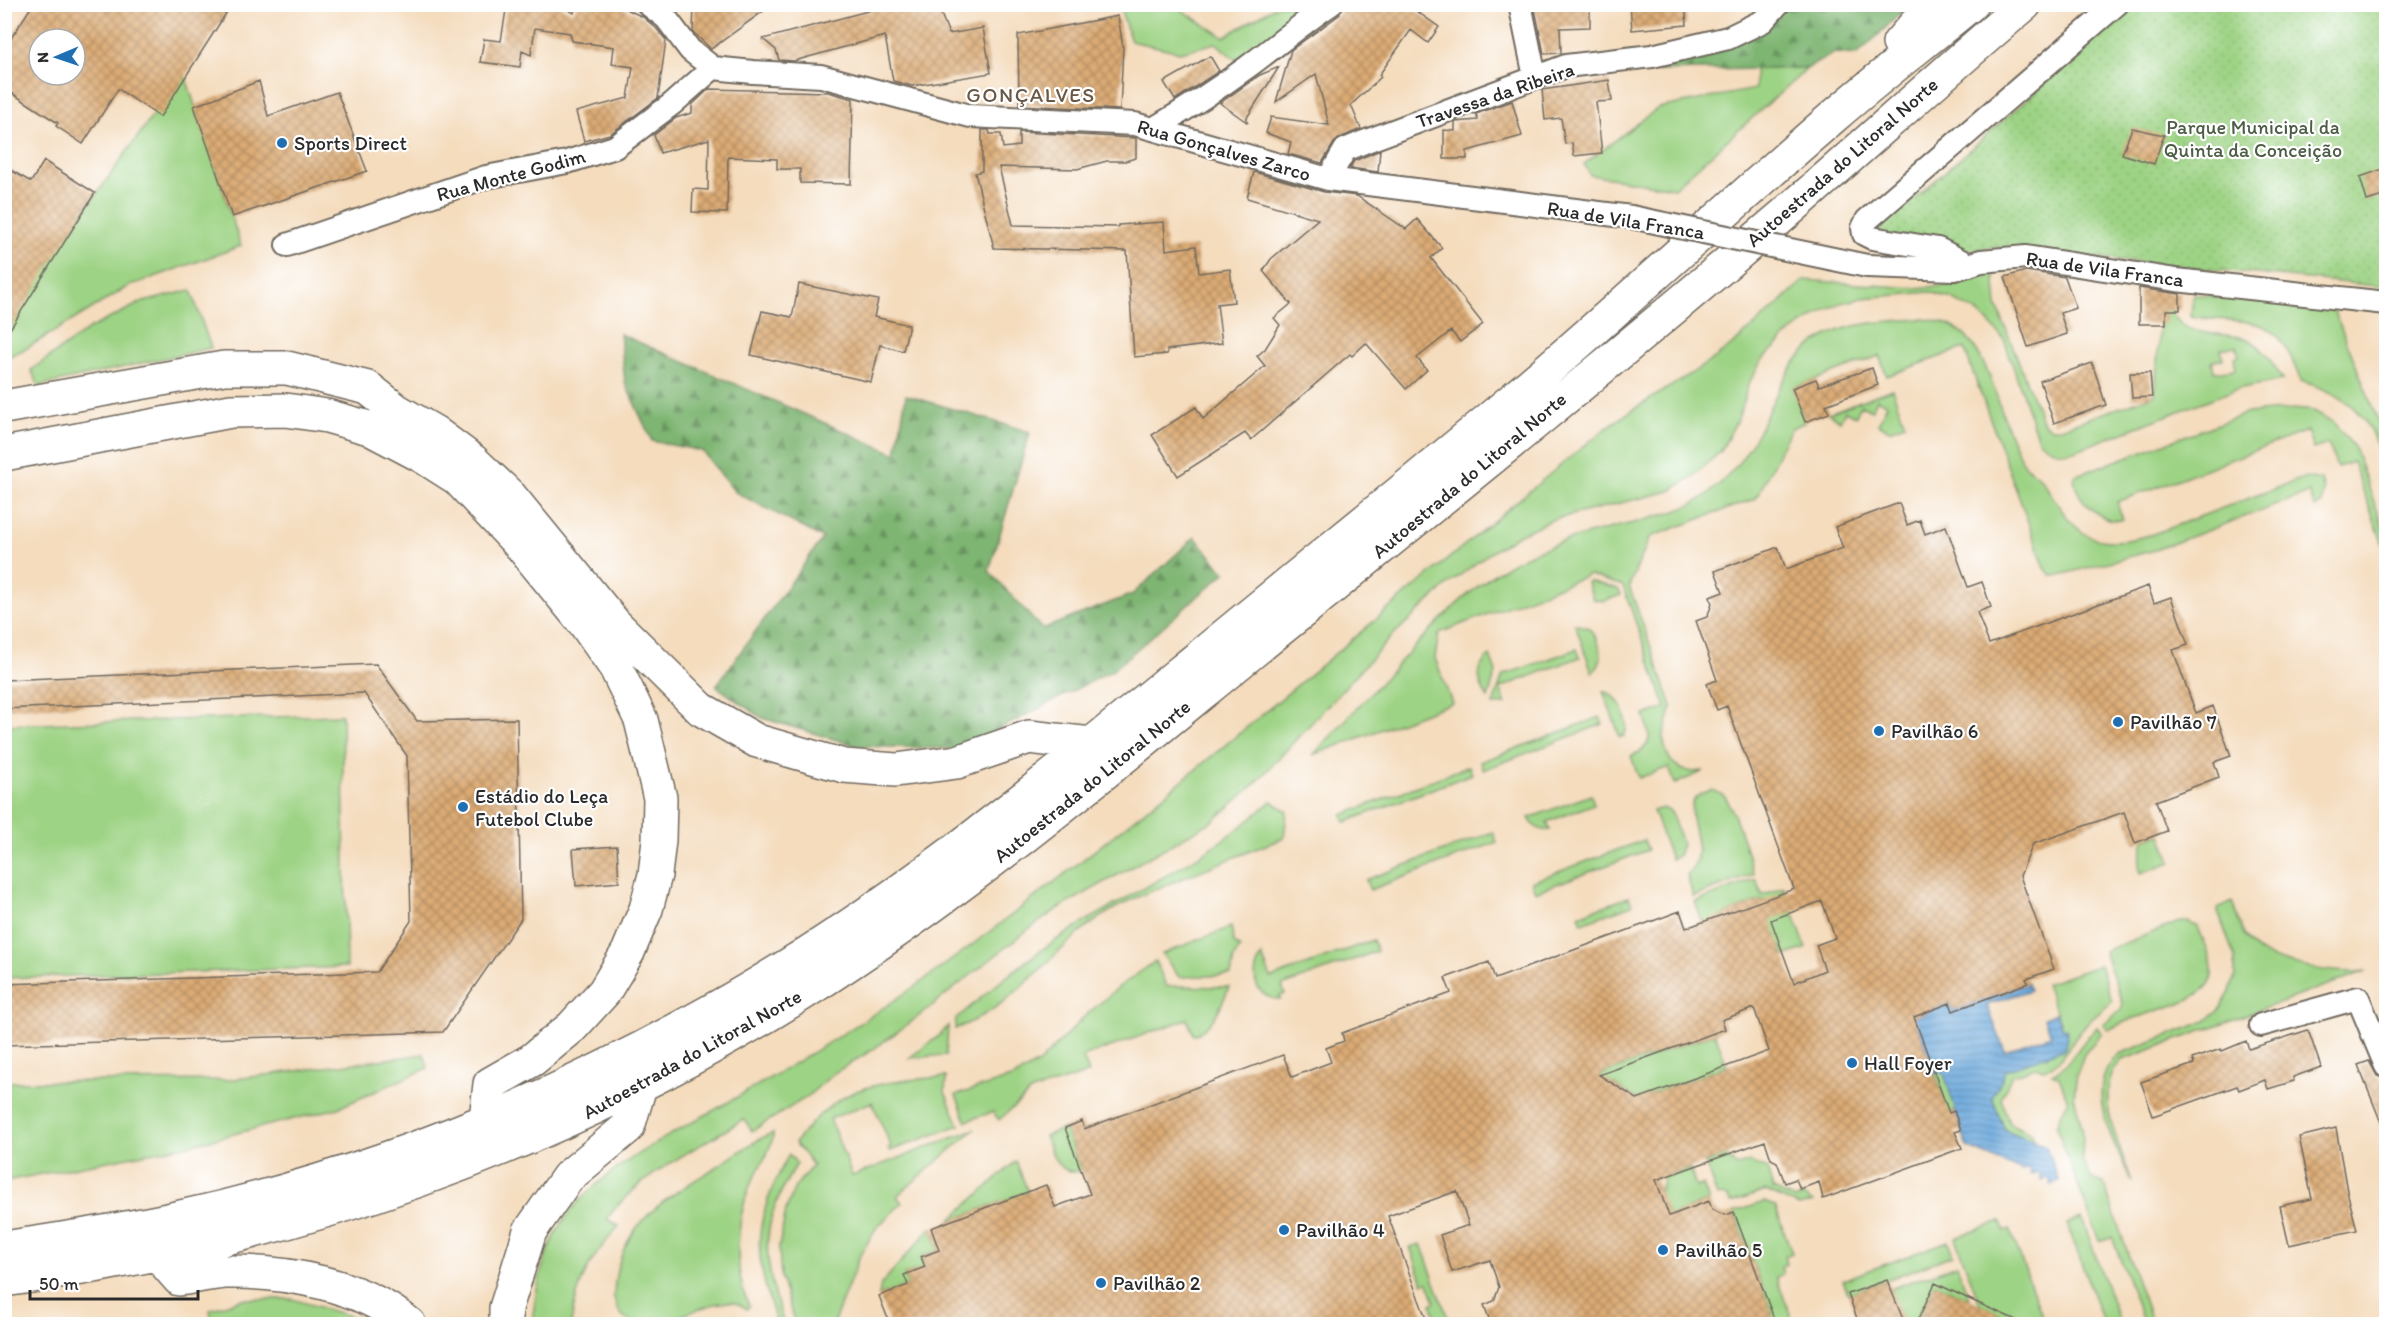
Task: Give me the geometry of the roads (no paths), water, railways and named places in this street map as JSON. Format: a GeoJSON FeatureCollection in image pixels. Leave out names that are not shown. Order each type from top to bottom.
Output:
{"type":"FeatureCollection","features":[{"type":"Feature","properties":{"kind":"highway"},"geometry":{"type":"LineString","coordinates":[[1836,114],[1933,4]]}},
{"type":"Feature","properties":{"kind":"highway","name":"Autoestrada do Litoral Norte"},"geometry":{"type":"LineString","coordinates":[[4,1248],[171,1219],[352,1170],[486,1119],[615,1062],[693,1022],[770,976],[859,918],[964,843],[1091,744],[1514,398],[1836,114],[1971,4]]}},
{"type":"Feature","properties":{"kind":"highway","name":"Autoestrada do Litoral Norte"},"geometry":{"type":"LineString","coordinates":[[4,1280],[158,1255],[225,1240],[436,1174],[514,1144],[640,1086],[724,1041],[805,993],[920,915],[1021,840],[1414,521],[1760,234],[2025,4]]}},
{"type":"Feature","properties":{"kind":"highway"},"geometry":{"type":"LineString","coordinates":[[1971,50],[2038,4]]}},
{"type":"Feature","properties":{"kind":"highway"},"geometry":{"type":"LineString","coordinates":[[4,407],[224,368],[287,368],[368,388],[396,410],[434,432],[473,461],[510,496],[614,623],[701,709],[757,741],[844,766],[896,770],[957,762],[1029,737],[1091,744]]}},
{"type":"Feature","properties":{"kind":"highway"},"geometry":{"type":"LineString","coordinates":[[4,436],[228,393],[261,389],[287,390],[370,409],[396,410]]}},
{"type":"Feature","properties":{"kind":"highway"},"geometry":{"type":"LineString","coordinates":[[4,454],[231,411],[286,410],[327,416],[369,428],[424,457],[457,478],[523,548],[586,625],[616,668],[641,720],[660,798],[655,875],[646,909],[628,952],[604,992],[572,1027],[532,1060],[490,1084],[486,1119]]}},
{"type":"Feature","properties":{"kind":"highway"},"geometry":{"type":"LineString","coordinates":[[506,1324],[506,1308],[530,1232],[568,1176],[628,1127],[640,1086]]}},
{"type":"Feature","properties":{"kind":"highway"},"geometry":{"type":"LineString","coordinates":[[158,1255],[179,1279],[224,1272],[278,1275],[328,1283],[394,1312],[409,1324]]}},
{"type":"Feature","properties":{"kind":"street"},"geometry":{"type":"LineString","coordinates":[[648,4],[666,18],[690,50],[713,68]]}},
{"type":"Feature","properties":{"kind":"street"},"geometry":{"type":"LineString","coordinates":[[1153,129],[1206,97],[1248,67],[1303,22],[1331,4]]}},
{"type":"Feature","properties":{"kind":"street"},"geometry":{"type":"LineString","coordinates":[[1520,4],[1535,77]]}},
{"type":"Feature","properties":{"kind":"street","name":"Travessa da Ribeira"},"geometry":{"type":"LineString","coordinates":[[1328,179],[1345,150],[1566,66],[1652,56],[1728,38],[1763,21],[1778,4]]}},
{"type":"Feature","properties":{"kind":"street"},"geometry":{"type":"LineString","coordinates":[[1969,265],[1938,249],[1872,238],[1864,234],[1863,228],[1867,220],[2117,4]]}},
{"type":"Feature","properties":{"kind":"street","name":"Rua Gonçalves Zarco"},"geometry":{"type":"LineString","coordinates":[[713,68],[821,76],[970,116],[1135,124],[1328,179],[1435,193]]}},
{"type":"Feature","properties":{"kind":"street","name":"Rua Monte Godim"},"geometry":{"type":"LineString","coordinates":[[287,245],[486,177],[567,162],[615,147],[672,104],[713,68]]}},
{"type":"Feature","properties":{"kind":"street","name":"Rua de Vila Franca"},"geometry":{"type":"LineString","coordinates":[[1435,193],[1631,217],[1866,266],[1955,270],[1981,261],[2026,257],[2176,280],[2386,303]]}},
{"type":"Feature","properties":{"kind":"street"},"geometry":{"type":"LineString","coordinates":[[2261,1025],[2358,998],[2386,1066]]}},
{"type":"Feature","properties":{"kind":"water"},"geometry":{"type":"Polygon","coordinates":[[[2028,983],[2030,990],[1987,1005],[2005,1051],[2051,1035],[2044,1018],[2056,1013],[2062,1028],[2066,1029],[2068,1038],[2064,1049],[2006,1070],[1992,1098],[2005,1130],[2046,1146],[2059,1182],[2051,1185],[2049,1178],[2041,1180],[2038,1173],[2031,1175],[2028,1168],[2022,1171],[1967,1147],[1944,1074],[1935,1073],[1914,1017],[1950,1003],[1953,1011],[2028,983]]]}},
{"type":"Feature","properties":{"kind":"place","name":"Sports Direct"},"geometry":{"type":"Point","coordinates":[282,143]}},
{"type":"Feature","properties":{"kind":"place","name":"Pavilhão 7"},"geometry":{"type":"Point","coordinates":[2118,722]}},
{"type":"Feature","properties":{"kind":"place","name":"Pavilhão 6"},"geometry":{"type":"Point","coordinates":[1879,731]}},
{"type":"Feature","properties":{"kind":"place","name":"Estádio do Leça Futebol Clube"},"geometry":{"type":"Point","coordinates":[463,807]}},
{"type":"Feature","properties":{"kind":"place","name":"Hall Foyer"},"geometry":{"type":"Point","coordinates":[1852,1063]}},
{"type":"Feature","properties":{"kind":"place","name":"Pavilhão 4"},"geometry":{"type":"Point","coordinates":[1284,1230]}},
{"type":"Feature","properties":{"kind":"place","name":"Pavilhão 5"},"geometry":{"type":"Point","coordinates":[1663,1250]}},
{"type":"Feature","properties":{"kind":"place","name":"Pavilhão 2"},"geometry":{"type":"Point","coordinates":[1101,1283]}},
{"type":"Feature","properties":{"kind":"district","name":"GONÇALVES"},"geometry":{"type":"Point","coordinates":[1031,95]}},
{"type":"Feature","properties":{"kind":"park label","name":"Parque Municipal da Quinta da Conceição"},"geometry":{"type":"Point","coordinates":[2253,138]}}]}
